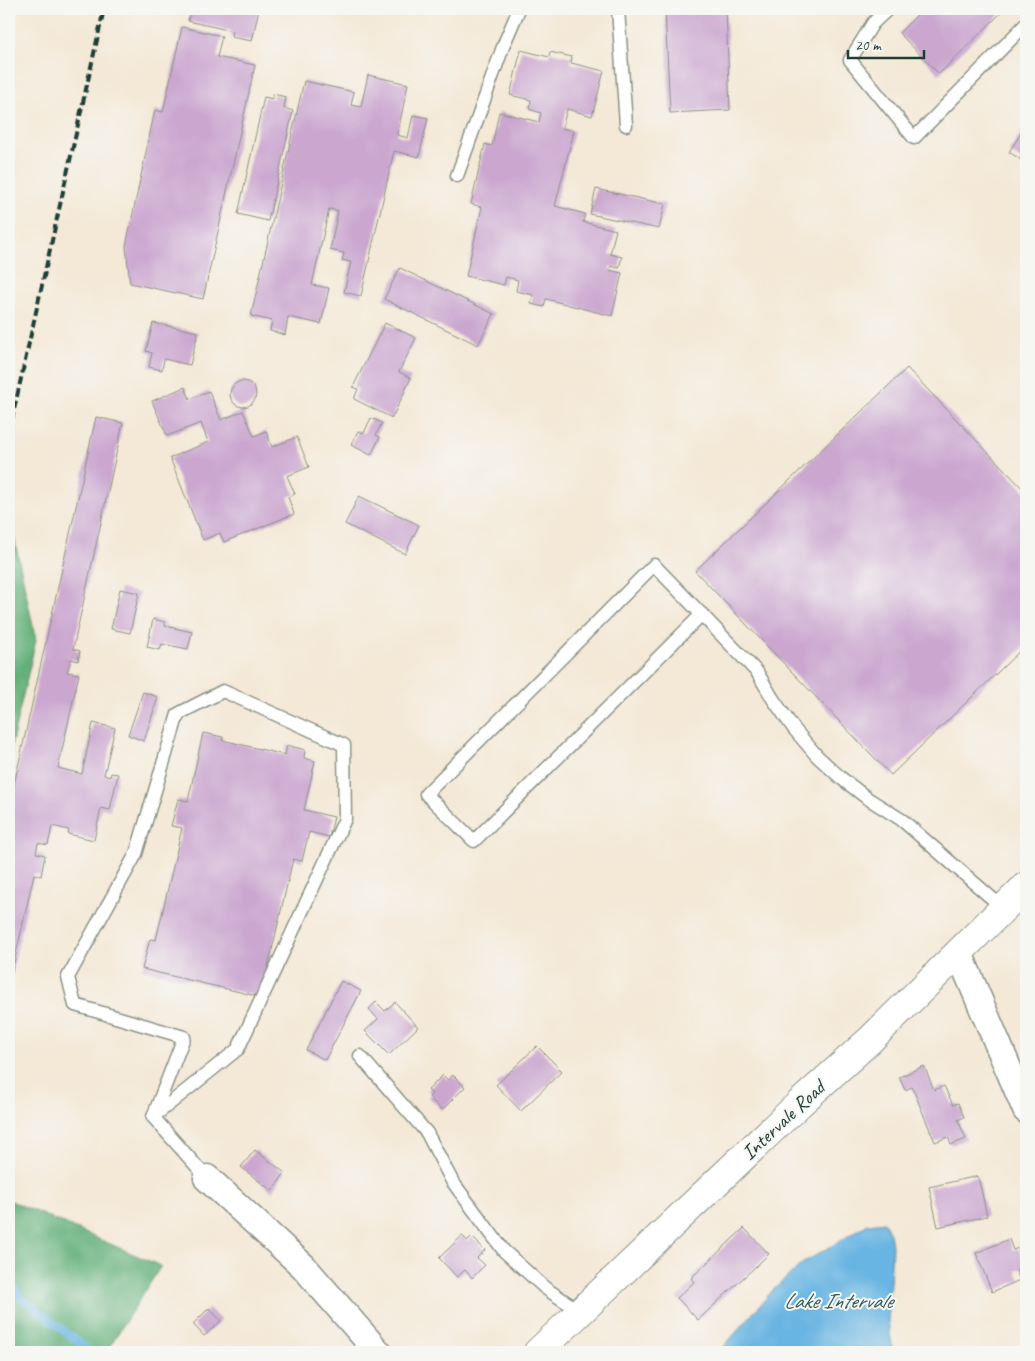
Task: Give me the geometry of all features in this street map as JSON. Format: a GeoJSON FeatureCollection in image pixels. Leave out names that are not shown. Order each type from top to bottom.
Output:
{"type":"FeatureCollection","features":[{"type":"Feature","properties":{"kind":"street","name":"Intervale Road"},"geometry":{"type":"LineString","coordinates":[[538,1352],[870,1040],[1026,886]]}},
{"type":"Feature","properties":{"kind":"street"},"geometry":{"type":"LineString","coordinates":[[958,953],[1026,1110]]}},
{"type":"Feature","properties":{"kind":"street"},"geometry":{"type":"LineString","coordinates":[[207,1178],[303,1266],[378,1352]]}},
{"type":"Feature","properties":{"kind":"lane"},"geometry":{"type":"LineString","coordinates":[[457,176],[504,44],[519,9]]}},
{"type":"Feature","properties":{"kind":"lane"},"geometry":{"type":"LineString","coordinates":[[618,9],[626,125]]}},
{"type":"Feature","properties":{"kind":"lane"},"geometry":{"type":"LineString","coordinates":[[888,9],[873,23],[850,60],[914,138],[1026,24]]}},
{"type":"Feature","properties":{"kind":"lane"},"geometry":{"type":"LineString","coordinates":[[702,614],[474,842],[426,794],[654,565],[702,614],[758,672],[773,699],[794,729],[818,756],[848,784],[902,820],[1003,908]]}},
{"type":"Feature","properties":{"kind":"lane"},"geometry":{"type":"LineString","coordinates":[[223,691],[344,745],[345,819],[238,1049],[153,1117],[184,1037],[75,1004],[68,977],[136,854],[178,714],[223,691]]}},
{"type":"Feature","properties":{"kind":"lane"},"geometry":{"type":"LineString","coordinates":[[360,1056],[427,1133],[452,1181],[504,1251],[545,1288],[581,1312]]}},
{"type":"Feature","properties":{"kind":"lane"},"geometry":{"type":"LineString","coordinates":[[153,1117],[207,1178]]}},
{"type":"Feature","properties":{"kind":"green space"},"geometry":{"type":"Polygon","coordinates":[[[9,513],[36,640],[9,755],[9,513]]]}},
{"type":"Feature","properties":{"kind":"green space"},"geometry":{"type":"Polygon","coordinates":[[[9,1200],[161,1266],[106,1352],[9,1352],[9,1200]]]}},
{"type":"Feature","properties":{"kind":"water","name":"Lake Intervale"},"geometry":{"type":"Polygon","coordinates":[[[884,1222],[890,1233],[892,1246],[888,1321],[893,1352],[719,1352],[773,1290],[803,1263],[868,1224],[884,1222]]]}},
{"type":"Feature","properties":{"kind":"building"},"geometry":{"type":"Polygon","coordinates":[[[191,9],[259,9],[252,41],[231,37],[232,31],[188,21],[191,9]]]}},
{"type":"Feature","properties":{"kind":"building"},"geometry":{"type":"Polygon","coordinates":[[[665,9],[726,9],[730,110],[670,113],[665,9]]]}},
{"type":"Feature","properties":{"kind":"building"},"geometry":{"type":"Polygon","coordinates":[[[923,9],[1005,9],[939,74],[899,33],[923,9]]]}},
{"type":"Feature","properties":{"kind":"building"},"geometry":{"type":"Polygon","coordinates":[[[182,27],[222,36],[217,57],[255,65],[203,299],[130,283],[126,246],[155,110],[163,112],[182,27]]]}},
{"type":"Feature","properties":{"kind":"building"},"geometry":{"type":"Polygon","coordinates":[[[521,50],[549,57],[550,52],[572,57],[571,63],[604,71],[592,116],[567,109],[562,128],[574,131],[555,206],[585,214],[583,222],[616,230],[610,254],[622,257],[619,268],[611,266],[609,270],[622,273],[612,316],[546,299],[544,307],[531,304],[533,295],[516,291],[518,280],[506,277],[504,285],[466,276],[482,207],[471,204],[485,144],[492,146],[499,112],[539,122],[541,113],[529,109],[531,100],[510,95],[521,50]]]}},
{"type":"Feature","properties":{"kind":"building"},"geometry":{"type":"Polygon","coordinates":[[[368,75],[408,84],[397,135],[408,138],[413,115],[428,118],[419,157],[394,151],[361,296],[344,292],[351,262],[342,260],[344,253],[330,250],[338,211],[329,209],[312,285],[329,288],[321,324],[288,317],[285,335],[270,331],[272,321],[251,316],[304,81],[354,92],[351,105],[361,107],[368,75]]]}},
{"type":"Feature","properties":{"kind":"building"},"geometry":{"type":"Polygon","coordinates":[[[273,94],[286,97],[284,108],[293,111],[268,221],[238,214],[264,97],[273,99],[273,94]]]}},
{"type":"Feature","properties":{"kind":"building"},"geometry":{"type":"Polygon","coordinates":[[[1026,125],[1026,163],[1009,152],[1026,125]]]}},
{"type":"Feature","properties":{"kind":"building"},"geometry":{"type":"Polygon","coordinates":[[[596,189],[665,204],[659,229],[590,214],[596,189]]]}},
{"type":"Feature","properties":{"kind":"building"},"geometry":{"type":"Polygon","coordinates":[[[400,268],[494,314],[478,345],[384,299],[400,268]]]}},
{"type":"Feature","properties":{"kind":"building"},"geometry":{"type":"Polygon","coordinates":[[[153,323],[198,332],[190,365],[164,359],[162,370],[149,367],[152,353],[146,351],[153,323]]]}},
{"type":"Feature","properties":{"kind":"building"},"geometry":{"type":"Polygon","coordinates":[[[385,323],[416,338],[399,372],[411,378],[392,418],[354,399],[358,389],[353,387],[385,323]]]}},
{"type":"Feature","properties":{"kind":"building"},"geometry":{"type":"Polygon","coordinates":[[[907,368],[1026,492],[1026,645],[891,775],[695,571],[907,368]]]}},
{"type":"Feature","properties":{"kind":"building"},"geometry":{"type":"Polygon","coordinates":[[[243,381],[252,385],[256,394],[252,403],[243,407],[234,403],[230,394],[234,385],[243,381]]]}},
{"type":"Feature","properties":{"kind":"building"},"geometry":{"type":"Polygon","coordinates":[[[185,387],[190,399],[209,391],[221,420],[243,411],[254,436],[266,431],[272,447],[297,437],[309,467],[287,476],[295,494],[288,497],[294,514],[224,542],[220,533],[203,540],[170,458],[208,442],[201,423],[167,436],[152,401],[185,387]]]}},
{"type":"Feature","properties":{"kind":"building"},"geometry":{"type":"Polygon","coordinates":[[[96,417],[123,423],[73,649],[80,651],[78,661],[71,659],[67,672],[79,674],[58,768],[82,774],[93,723],[115,728],[104,775],[110,777],[111,773],[118,774],[110,810],[101,808],[94,840],[68,834],[69,830],[52,826],[48,845],[38,843],[36,853],[45,855],[41,876],[34,874],[9,985],[9,807],[96,417]]]}},
{"type":"Feature","properties":{"kind":"building"},"geometry":{"type":"Polygon","coordinates":[[[371,418],[382,423],[376,435],[380,437],[371,455],[351,445],[358,431],[364,433],[371,418]]]}},
{"type":"Feature","properties":{"kind":"building"},"geometry":{"type":"Polygon","coordinates":[[[359,496],[419,525],[405,554],[345,524],[359,496]]]}},
{"type":"Feature","properties":{"kind":"building"},"geometry":{"type":"Polygon","coordinates":[[[120,589],[139,593],[130,633],[111,629],[120,589]]]}},
{"type":"Feature","properties":{"kind":"building"},"geometry":{"type":"Polygon","coordinates":[[[153,619],[165,622],[165,626],[192,632],[188,649],[162,644],[160,650],[147,647],[153,619]]]}},
{"type":"Feature","properties":{"kind":"building"},"geometry":{"type":"Polygon","coordinates":[[[143,692],[158,697],[144,741],[128,735],[143,692]]]}},
{"type":"Feature","properties":{"kind":"building"},"geometry":{"type":"Polygon","coordinates":[[[203,733],[223,737],[222,740],[285,755],[287,745],[305,750],[304,758],[315,761],[304,810],[334,817],[329,837],[309,832],[302,861],[293,859],[261,997],[142,969],[150,939],[156,940],[182,828],[171,826],[178,799],[188,801],[203,733]]]}},
{"type":"Feature","properties":{"kind":"building"},"geometry":{"type":"Polygon","coordinates":[[[341,981],[361,991],[325,1060],[306,1050],[341,981]]]}},
{"type":"Feature","properties":{"kind":"building"},"geometry":{"type":"Polygon","coordinates":[[[376,1002],[385,1011],[395,1002],[418,1027],[389,1055],[365,1031],[378,1019],[369,1009],[376,1002]]]}},
{"type":"Feature","properties":{"kind":"building"},"geometry":{"type":"Polygon","coordinates":[[[537,1046],[562,1071],[521,1111],[496,1085],[537,1046]]]}},
{"type":"Feature","properties":{"kind":"building"},"geometry":{"type":"Polygon","coordinates":[[[924,1066],[934,1090],[944,1086],[953,1105],[958,1103],[964,1117],[958,1120],[966,1139],[951,1145],[948,1137],[935,1142],[912,1087],[905,1090],[899,1077],[924,1066]]]}},
{"type":"Feature","properties":{"kind":"building"},"geometry":{"type":"Polygon","coordinates":[[[443,1075],[448,1080],[453,1075],[465,1087],[442,1110],[429,1097],[432,1094],[428,1090],[443,1075]]]}},
{"type":"Feature","properties":{"kind":"building"},"geometry":{"type":"Polygon","coordinates":[[[255,1150],[285,1173],[272,1191],[241,1167],[255,1150]]]}},
{"type":"Feature","properties":{"kind":"building"},"geometry":{"type":"Polygon","coordinates":[[[978,1176],[987,1216],[938,1227],[929,1187],[978,1176]]]}},
{"type":"Feature","properties":{"kind":"building"},"geometry":{"type":"Polygon","coordinates":[[[744,1228],[769,1254],[698,1320],[677,1298],[694,1282],[691,1278],[744,1228]]]}},
{"type":"Feature","properties":{"kind":"building"},"geometry":{"type":"Polygon","coordinates":[[[462,1236],[468,1241],[472,1237],[485,1250],[477,1258],[485,1265],[472,1278],[465,1270],[457,1277],[439,1258],[462,1236]]]}},
{"type":"Feature","properties":{"kind":"building"},"geometry":{"type":"Polygon","coordinates":[[[1009,1239],[1013,1250],[1018,1248],[1026,1267],[1016,1271],[1020,1280],[992,1292],[976,1253],[1009,1239]]]}},
{"type":"Feature","properties":{"kind":"building"},"geometry":{"type":"Polygon","coordinates":[[[209,1308],[221,1321],[204,1336],[193,1324],[209,1308]]]}},
{"type":"Feature","properties":{"kind":"waterway"},"geometry":{"type":"LineString","coordinates":[[9,1278],[19,1296],[91,1352]]}},
{"type":"Feature","properties":{"kind":"railway"},"geometry":{"type":"LineString","coordinates":[[9,432],[104,9]]}}]}
